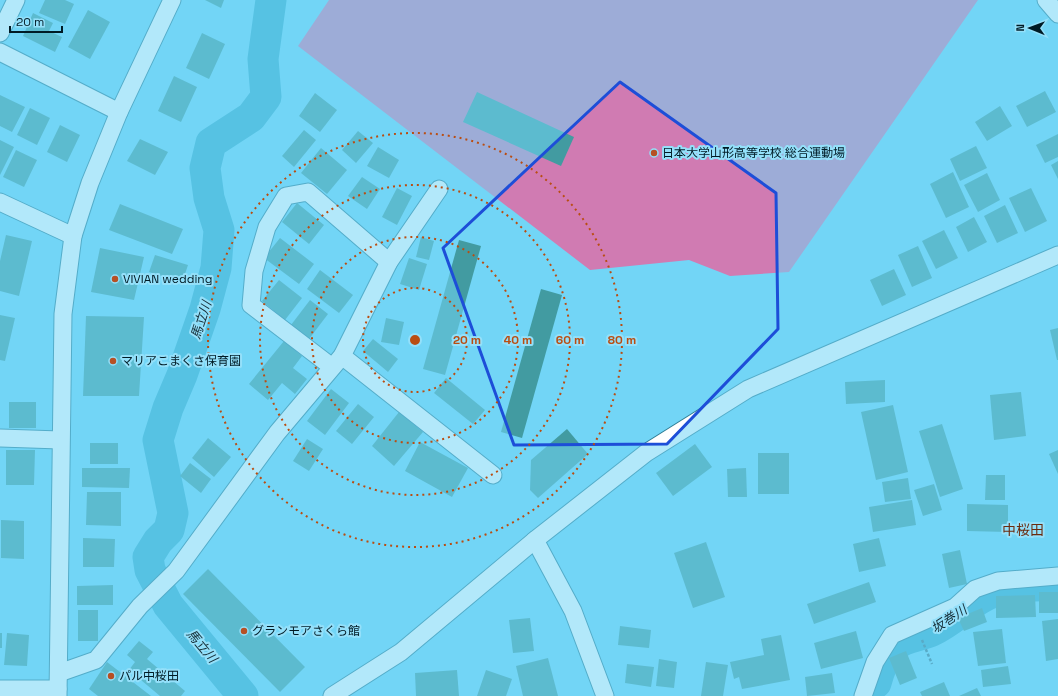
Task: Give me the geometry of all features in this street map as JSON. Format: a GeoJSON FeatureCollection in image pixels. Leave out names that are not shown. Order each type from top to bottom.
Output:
{"type":"FeatureCollection","features":[{"type":"Feature","properties":{"kind":"street"},"geometry":{"type":"LineString","coordinates":[[0,33],[16,0]]}},
{"type":"Feature","properties":{"kind":"street"},"geometry":{"type":"LineString","coordinates":[[58,686],[60,440],[63,314],[73,236],[90,183],[119,112],[172,0]]}},
{"type":"Feature","properties":{"kind":"street"},"geometry":{"type":"LineString","coordinates":[[1046,0],[1058,14]]}},
{"type":"Feature","properties":{"kind":"street"},"geometry":{"type":"LineString","coordinates":[[0,52],[119,112]]}},
{"type":"Feature","properties":{"kind":"street"},"geometry":{"type":"LineString","coordinates":[[0,689],[58,686],[96,660],[140,606],[176,571],[277,433],[337,362],[389,262],[439,189]]}},
{"type":"Feature","properties":{"kind":"street"},"geometry":{"type":"LineString","coordinates":[[389,262],[308,192],[286,196],[267,228],[254,271],[251,305],[337,362],[493,474]]}},
{"type":"Feature","properties":{"kind":"street"},"geometry":{"type":"LineString","coordinates":[[0,202],[73,236]]}},
{"type":"Feature","properties":{"kind":"street"},"geometry":{"type":"LineString","coordinates":[[332,696],[401,652],[535,540],[646,452],[748,389],[1058,255]]}},
{"type":"Feature","properties":{"kind":"street"},"geometry":{"type":"LineString","coordinates":[[0,438],[60,440]]}},
{"type":"Feature","properties":{"kind":"street"},"geometry":{"type":"LineString","coordinates":[[535,540],[573,611],[605,696]]}},
{"type":"Feature","properties":{"kind":"street"},"geometry":{"type":"LineString","coordinates":[[863,696],[875,662],[892,635],[955,607],[975,589],[998,581],[1058,576]]}},
{"type":"Feature","properties":{"kind":"path"},"geometry":{"type":"LineString","coordinates":[[922,638],[932,664]]}},
{"type":"Feature","properties":{"kind":"highlighted area"},"geometry":{"type":"Polygon","coordinates":[[[620,82],[776,193],[778,329],[667,444],[514,445],[443,248],[620,82]]]}},
{"type":"Feature","properties":{"kind":"shaded area","name":"日本大学山形高等学校 総合運動場"},"geometry":{"type":"Polygon","coordinates":[[[329,0],[978,0],[789,272],[730,276],[689,260],[590,270],[298,46],[329,0]]]}},
{"type":"Feature","properties":{"kind":"building"},"geometry":{"type":"Polygon","coordinates":[[[45,0],[65,0],[74,4],[65,24],[39,13],[45,0]]]}},
{"type":"Feature","properties":{"kind":"building"},"geometry":{"type":"Polygon","coordinates":[[[205,0],[224,0],[221,8],[205,0]]]}},
{"type":"Feature","properties":{"kind":"building"},"geometry":{"type":"Polygon","coordinates":[[[88,10],[110,22],[90,59],[68,47],[88,10]]]}},
{"type":"Feature","properties":{"kind":"building"},"geometry":{"type":"Polygon","coordinates":[[[33,13],[53,23],[49,31],[62,37],[55,52],[23,36],[33,13]]]}},
{"type":"Feature","properties":{"kind":"building"},"geometry":{"type":"Polygon","coordinates":[[[202,33],[225,44],[209,79],[186,68],[202,33]]]}},
{"type":"Feature","properties":{"kind":"building"},"geometry":{"type":"Polygon","coordinates":[[[174,76],[197,87],[181,122],[158,111],[174,76]]]}},
{"type":"Feature","properties":{"kind":"building"},"geometry":{"type":"Polygon","coordinates":[[[1045,91],[1056,112],[1027,127],[1016,106],[1045,91]]]}},
{"type":"Feature","properties":{"kind":"building"},"geometry":{"type":"Polygon","coordinates":[[[477,92],[574,137],[561,166],[463,122],[477,92]]]}},
{"type":"Feature","properties":{"kind":"building"},"geometry":{"type":"Polygon","coordinates":[[[315,93],[337,110],[320,132],[299,116],[315,93]]]}},
{"type":"Feature","properties":{"kind":"building"},"geometry":{"type":"Polygon","coordinates":[[[0,95],[25,107],[12,132],[0,126],[0,95]]]}},
{"type":"Feature","properties":{"kind":"building"},"geometry":{"type":"Polygon","coordinates":[[[1000,106],[1012,126],[987,141],[975,122],[1000,106]]]}},
{"type":"Feature","properties":{"kind":"building"},"geometry":{"type":"Polygon","coordinates":[[[30,108],[50,118],[37,145],[17,135],[30,108]]]}},
{"type":"Feature","properties":{"kind":"building"},"geometry":{"type":"Polygon","coordinates":[[[60,125],[80,135],[67,162],[47,152],[60,125]]]}},
{"type":"Feature","properties":{"kind":"building"},"geometry":{"type":"Polygon","coordinates":[[[304,130],[316,140],[294,167],[282,156],[304,130]]]}},
{"type":"Feature","properties":{"kind":"building"},"geometry":{"type":"Polygon","coordinates":[[[358,131],[373,143],[356,163],[342,150],[358,131]]]}},
{"type":"Feature","properties":{"kind":"building"},"geometry":{"type":"Polygon","coordinates":[[[1058,134],[1058,157],[1045,163],[1036,145],[1058,134]]]}},
{"type":"Feature","properties":{"kind":"building"},"geometry":{"type":"Polygon","coordinates":[[[140,139],[168,152],[155,175],[127,161],[140,139]]]}},
{"type":"Feature","properties":{"kind":"building"},"geometry":{"type":"Polygon","coordinates":[[[0,140],[14,147],[0,175],[0,140]]]}},
{"type":"Feature","properties":{"kind":"building"},"geometry":{"type":"Polygon","coordinates":[[[976,146],[987,168],[960,181],[950,159],[976,146]]]}},
{"type":"Feature","properties":{"kind":"building"},"geometry":{"type":"Polygon","coordinates":[[[378,147],[399,160],[389,178],[367,166],[378,147]]]}},
{"type":"Feature","properties":{"kind":"building"},"geometry":{"type":"Polygon","coordinates":[[[321,148],[347,170],[327,194],[301,173],[321,148]]]}},
{"type":"Feature","properties":{"kind":"building"},"geometry":{"type":"Polygon","coordinates":[[[16,150],[37,160],[24,187],[3,177],[16,150]]]}},
{"type":"Feature","properties":{"kind":"building"},"geometry":{"type":"Polygon","coordinates":[[[1058,161],[1058,179],[1051,165],[1058,161]]]}},
{"type":"Feature","properties":{"kind":"building"},"geometry":{"type":"Polygon","coordinates":[[[953,172],[969,207],[946,218],[930,184],[953,172]]]}},
{"type":"Feature","properties":{"kind":"building"},"geometry":{"type":"Polygon","coordinates":[[[987,173],[1000,200],[978,212],[964,185],[987,173]]]}},
{"type":"Feature","properties":{"kind":"building"},"geometry":{"type":"Polygon","coordinates":[[[362,177],[380,189],[367,209],[348,196],[362,177]]]}},
{"type":"Feature","properties":{"kind":"building"},"geometry":{"type":"Polygon","coordinates":[[[397,188],[412,196],[397,225],[382,217],[397,188]]]}},
{"type":"Feature","properties":{"kind":"building"},"geometry":{"type":"Polygon","coordinates":[[[1031,188],[1047,221],[1025,232],[1009,198],[1031,188]]]}},
{"type":"Feature","properties":{"kind":"building"},"geometry":{"type":"Polygon","coordinates":[[[297,203],[324,225],[309,244],[282,222],[297,203]]]}},
{"type":"Feature","properties":{"kind":"building"},"geometry":{"type":"Polygon","coordinates":[[[120,204],[183,229],[172,254],[109,230],[120,204]]]}},
{"type":"Feature","properties":{"kind":"building"},"geometry":{"type":"Polygon","coordinates":[[[1005,205],[1018,233],[997,243],[984,216],[1005,205]]]}},
{"type":"Feature","properties":{"kind":"building"},"geometry":{"type":"Polygon","coordinates":[[[974,217],[987,242],[968,252],[956,227],[974,217]]]}},
{"type":"Feature","properties":{"kind":"building"},"geometry":{"type":"Polygon","coordinates":[[[944,230],[958,258],[936,269],[922,241],[944,230]]]}},
{"type":"Feature","properties":{"kind":"building"},"geometry":{"type":"Polygon","coordinates":[[[6,235],[32,241],[19,296],[0,291],[0,261],[6,235]]]}},
{"type":"Feature","properties":{"kind":"building"},"geometry":{"type":"Polygon","coordinates":[[[421,237],[434,241],[429,260],[416,257],[421,237]]]}},
{"type":"Feature","properties":{"kind":"building"},"geometry":{"type":"Polygon","coordinates":[[[280,238],[314,264],[299,284],[264,258],[280,238]]]}},
{"type":"Feature","properties":{"kind":"building"},"geometry":{"type":"Polygon","coordinates":[[[459,240],[481,246],[445,375],[423,369],[459,240]]]}},
{"type":"Feature","properties":{"kind":"building"},"geometry":{"type":"Polygon","coordinates":[[[918,246],[932,278],[912,287],[898,255],[918,246]]]}},
{"type":"Feature","properties":{"kind":"building"},"geometry":{"type":"Polygon","coordinates":[[[100,248],[144,257],[134,300],[91,292],[100,248]]]}},
{"type":"Feature","properties":{"kind":"building"},"geometry":{"type":"Polygon","coordinates":[[[155,255],[188,265],[182,283],[149,272],[155,255]]]}},
{"type":"Feature","properties":{"kind":"building"},"geometry":{"type":"Polygon","coordinates":[[[409,258],[427,264],[419,290],[400,284],[409,258]]]}},
{"type":"Feature","properties":{"kind":"building"},"geometry":{"type":"Polygon","coordinates":[[[894,269],[906,295],[882,306],[870,280],[894,269]]]}},
{"type":"Feature","properties":{"kind":"building"},"geometry":{"type":"Polygon","coordinates":[[[320,270],[353,295],[339,313],[307,289],[320,270]]]}},
{"type":"Feature","properties":{"kind":"building"},"geometry":{"type":"Polygon","coordinates":[[[279,280],[302,298],[285,320],[262,301],[279,280]]]}},
{"type":"Feature","properties":{"kind":"building"},"geometry":{"type":"Polygon","coordinates":[[[541,289],[562,295],[522,438],[501,432],[541,289]]]}},
{"type":"Feature","properties":{"kind":"building"},"geometry":{"type":"Polygon","coordinates":[[[310,300],[328,314],[309,339],[291,325],[310,300]]]}},
{"type":"Feature","properties":{"kind":"building"},"geometry":{"type":"Polygon","coordinates":[[[0,315],[15,318],[5,361],[0,360],[0,315]]]}},
{"type":"Feature","properties":{"kind":"building"},"geometry":{"type":"Polygon","coordinates":[[[86,316],[144,317],[139,396],[83,396],[86,316]]]}},
{"type":"Feature","properties":{"kind":"building"},"geometry":{"type":"Polygon","coordinates":[[[386,318],[404,322],[399,345],[381,342],[386,318]]]}},
{"type":"Feature","properties":{"kind":"building"},"geometry":{"type":"Polygon","coordinates":[[[1058,328],[1058,360],[1057,360],[1050,330],[1058,328]]]}},
{"type":"Feature","properties":{"kind":"building"},"geometry":{"type":"Polygon","coordinates":[[[373,339],[398,359],[388,372],[363,351],[373,339]]]}},
{"type":"Feature","properties":{"kind":"building"},"geometry":{"type":"Polygon","coordinates":[[[284,341],[302,356],[293,368],[307,379],[295,394],[282,383],[268,400],[249,384],[284,341]]]}},
{"type":"Feature","properties":{"kind":"building"},"geometry":{"type":"Polygon","coordinates":[[[446,378],[485,410],[473,424],[434,393],[446,378]]]}},
{"type":"Feature","properties":{"kind":"building"},"geometry":{"type":"Polygon","coordinates":[[[885,380],[885,402],[846,404],[845,382],[885,380]]]}},
{"type":"Feature","properties":{"kind":"building"},"geometry":{"type":"Polygon","coordinates":[[[331,389],[349,403],[325,435],[307,421],[331,389]]]}},
{"type":"Feature","properties":{"kind":"building"},"geometry":{"type":"Polygon","coordinates":[[[1021,392],[1026,436],[994,440],[990,395],[1021,392]]]}},
{"type":"Feature","properties":{"kind":"building"},"geometry":{"type":"Polygon","coordinates":[[[9,402],[36,402],[36,428],[9,428],[9,402]]]}},
{"type":"Feature","properties":{"kind":"building"},"geometry":{"type":"Polygon","coordinates":[[[358,404],[374,417],[352,444],[336,431],[358,404]]]}},
{"type":"Feature","properties":{"kind":"building"},"geometry":{"type":"Polygon","coordinates":[[[893,405],[908,472],[876,480],[861,412],[893,405]]]}},
{"type":"Feature","properties":{"kind":"building"},"geometry":{"type":"Polygon","coordinates":[[[399,412],[423,432],[394,466],[372,446],[399,412]]]}},
{"type":"Feature","properties":{"kind":"building"},"geometry":{"type":"Polygon","coordinates":[[[942,424],[963,489],[940,497],[919,431],[942,424]]]}},
{"type":"Feature","properties":{"kind":"building"},"geometry":{"type":"Polygon","coordinates":[[[567,429],[588,454],[538,498],[530,490],[531,460],[567,429]]]}},
{"type":"Feature","properties":{"kind":"building"},"geometry":{"type":"Polygon","coordinates":[[[208,438],[231,457],[214,477],[192,458],[208,438]]]}},
{"type":"Feature","properties":{"kind":"building"},"geometry":{"type":"Polygon","coordinates":[[[307,439],[323,449],[309,471],[293,461],[307,439]]]}},
{"type":"Feature","properties":{"kind":"building"},"geometry":{"type":"Polygon","coordinates":[[[420,442],[468,468],[452,497],[405,471],[420,442]]]}},
{"type":"Feature","properties":{"kind":"building"},"geometry":{"type":"Polygon","coordinates":[[[90,443],[118,443],[118,464],[90,464],[90,443]]]}},
{"type":"Feature","properties":{"kind":"building"},"geometry":{"type":"Polygon","coordinates":[[[695,444],[712,467],[673,496],[656,473],[695,444]]]}},
{"type":"Feature","properties":{"kind":"building"},"geometry":{"type":"Polygon","coordinates":[[[6,450],[35,450],[34,485],[6,485],[6,450]]]}},
{"type":"Feature","properties":{"kind":"building"},"geometry":{"type":"Polygon","coordinates":[[[1058,450],[1058,474],[1049,454],[1058,450]]]}},
{"type":"Feature","properties":{"kind":"building"},"geometry":{"type":"Polygon","coordinates":[[[758,453],[789,453],[789,494],[758,494],[758,453]]]}},
{"type":"Feature","properties":{"kind":"building"},"geometry":{"type":"Polygon","coordinates":[[[190,463],[211,479],[201,493],[180,476],[190,463]]]}},
{"type":"Feature","properties":{"kind":"building"},"geometry":{"type":"Polygon","coordinates":[[[82,468],[130,468],[129,488],[82,487],[82,468]]]}},
{"type":"Feature","properties":{"kind":"building"},"geometry":{"type":"Polygon","coordinates":[[[746,468],[747,497],[728,497],[727,469],[746,468]]]}},
{"type":"Feature","properties":{"kind":"building"},"geometry":{"type":"Polygon","coordinates":[[[986,475],[1005,475],[1005,500],[985,500],[986,475]]]}},
{"type":"Feature","properties":{"kind":"building"},"geometry":{"type":"Polygon","coordinates":[[[908,478],[911,499],[885,502],[882,482],[908,478]]]}},
{"type":"Feature","properties":{"kind":"building"},"geometry":{"type":"Polygon","coordinates":[[[934,484],[942,510],[923,516],[914,490],[934,484]]]}},
{"type":"Feature","properties":{"kind":"building"},"geometry":{"type":"Polygon","coordinates":[[[87,492],[121,492],[121,526],[86,525],[87,492]]]}},
{"type":"Feature","properties":{"kind":"building"},"geometry":{"type":"Polygon","coordinates":[[[912,500],[916,525],[873,532],[869,507],[912,500]]]}},
{"type":"Feature","properties":{"kind":"building"},"geometry":{"type":"Polygon","coordinates":[[[967,504],[1008,505],[1008,532],[967,531],[967,504]]]}},
{"type":"Feature","properties":{"kind":"building"},"geometry":{"type":"Polygon","coordinates":[[[1,520],[24,521],[24,559],[1,558],[1,520]]]}},
{"type":"Feature","properties":{"kind":"building"},"geometry":{"type":"Polygon","coordinates":[[[83,538],[115,539],[114,567],[83,567],[83,538]]]}},
{"type":"Feature","properties":{"kind":"building"},"geometry":{"type":"Polygon","coordinates":[[[879,538],[886,566],[859,572],[853,544],[879,538]]]}},
{"type":"Feature","properties":{"kind":"building"},"geometry":{"type":"Polygon","coordinates":[[[706,542],[725,597],[693,608],[674,553],[706,542]]]}},
{"type":"Feature","properties":{"kind":"building"},"geometry":{"type":"Polygon","coordinates":[[[960,550],[967,584],[949,588],[942,554],[960,550]]]}},
{"type":"Feature","properties":{"kind":"building","name":"グランモアさくら館"},"geometry":{"type":"Polygon","coordinates":[[[208,569],[305,667],[280,692],[183,594],[208,569]]]}},
{"type":"Feature","properties":{"kind":"building"},"geometry":{"type":"Polygon","coordinates":[[[869,582],[876,602],[814,624],[807,604],[869,582]]]}},
{"type":"Feature","properties":{"kind":"building"},"geometry":{"type":"Polygon","coordinates":[[[113,585],[113,605],[77,605],[77,586],[113,585]]]}},
{"type":"Feature","properties":{"kind":"building"},"geometry":{"type":"Polygon","coordinates":[[[1039,592],[1058,592],[1058,613],[1039,613],[1039,592]]]}},
{"type":"Feature","properties":{"kind":"building"},"geometry":{"type":"Polygon","coordinates":[[[1035,595],[1036,617],[996,618],[996,596],[1035,595]]]}},
{"type":"Feature","properties":{"kind":"building"},"geometry":{"type":"Polygon","coordinates":[[[982,608],[987,622],[964,631],[958,618],[982,608]]]}},
{"type":"Feature","properties":{"kind":"building"},"geometry":{"type":"Polygon","coordinates":[[[78,610],[98,610],[98,641],[78,641],[78,610]]]}},
{"type":"Feature","properties":{"kind":"building"},"geometry":{"type":"Polygon","coordinates":[[[530,618],[534,651],[513,653],[509,620],[530,618]]]}},
{"type":"Feature","properties":{"kind":"building"},"geometry":{"type":"Polygon","coordinates":[[[1058,619],[1058,659],[1046,661],[1042,621],[1058,619]]]}},
{"type":"Feature","properties":{"kind":"building"},"geometry":{"type":"Polygon","coordinates":[[[620,626],[651,630],[649,648],[618,645],[620,626]]]}},
{"type":"Feature","properties":{"kind":"building"},"geometry":{"type":"Polygon","coordinates":[[[1002,629],[1006,663],[978,666],[973,632],[1002,629]]]}},
{"type":"Feature","properties":{"kind":"building"},"geometry":{"type":"Polygon","coordinates":[[[856,631],[863,658],[821,669],[814,643],[856,631]]]}},
{"type":"Feature","properties":{"kind":"building"},"geometry":{"type":"Polygon","coordinates":[[[0,633],[2,633],[2,648],[0,648],[0,633]]]}},
{"type":"Feature","properties":{"kind":"building"},"geometry":{"type":"Polygon","coordinates":[[[7,633],[29,635],[27,666],[4,665],[7,633]]]}},
{"type":"Feature","properties":{"kind":"building"},"geometry":{"type":"Polygon","coordinates":[[[781,635],[790,680],[742,689],[739,677],[734,679],[730,662],[764,655],[761,639],[781,635]]]}},
{"type":"Feature","properties":{"kind":"building"},"geometry":{"type":"Polygon","coordinates":[[[139,641],[153,652],[147,659],[185,691],[181,696],[160,696],[129,670],[135,662],[127,655],[139,641]]]}},
{"type":"Feature","properties":{"kind":"building"},"geometry":{"type":"Polygon","coordinates":[[[906,651],[917,678],[900,685],[889,658],[906,651]]]}},
{"type":"Feature","properties":{"kind":"building"},"geometry":{"type":"Polygon","coordinates":[[[548,658],[558,696],[523,696],[516,666],[548,658]]]}},
{"type":"Feature","properties":{"kind":"building"},"geometry":{"type":"Polygon","coordinates":[[[659,659],[677,662],[674,688],[656,686],[659,659]]]}},
{"type":"Feature","properties":{"kind":"building","name":"パル中桜田"},"geometry":{"type":"Polygon","coordinates":[[[107,662],[151,696],[98,696],[89,689],[107,662]]]}},
{"type":"Feature","properties":{"kind":"building"},"geometry":{"type":"Polygon","coordinates":[[[706,662],[728,665],[723,696],[701,696],[706,662]]]}},
{"type":"Feature","properties":{"kind":"building"},"geometry":{"type":"Polygon","coordinates":[[[627,664],[654,667],[651,687],[625,683],[627,664]]]}},
{"type":"Feature","properties":{"kind":"building"},"geometry":{"type":"Polygon","coordinates":[[[1008,666],[1011,684],[983,687],[981,670],[1008,666]]]}},
{"type":"Feature","properties":{"kind":"building"},"geometry":{"type":"Polygon","coordinates":[[[457,670],[459,696],[416,696],[415,673],[457,670]]]}},
{"type":"Feature","properties":{"kind":"building"},"geometry":{"type":"Polygon","coordinates":[[[486,670],[512,679],[506,696],[477,696],[486,670]]]}},
{"type":"Feature","properties":{"kind":"building"},"geometry":{"type":"Polygon","coordinates":[[[832,673],[835,693],[807,696],[805,677],[832,673]]]}},
{"type":"Feature","properties":{"kind":"building"},"geometry":{"type":"Polygon","coordinates":[[[944,682],[950,696],[922,696],[920,692],[944,682]]]}},
{"type":"Feature","properties":{"kind":"building"},"geometry":{"type":"Polygon","coordinates":[[[977,688],[981,696],[959,696],[977,688]]]}},
{"type":"Feature","properties":{"kind":"waterway","name":"馬立川"},"geometry":{"type":"LineString","coordinates":[[243,696],[168,605],[150,570],[148,557],[158,541],[169,530],[173,513],[158,440],[168,408],[182,375],[205,309],[216,268],[219,230],[209,198],[205,168],[211,143],[251,117],[266,97],[263,59],[271,0]]}},
{"type":"Feature","properties":{"kind":"waterway","name":"坂巻川"},"geometry":{"type":"LineString","coordinates":[[876,683],[886,657],[900,642],[940,627],[988,594],[1004,589],[1058,584]]}},
{"type":"Feature","properties":{"kind":"place","name":"日本大学山形高等学校 総合運動場"},"geometry":{"type":"Point","coordinates":[654,153]}},
{"type":"Feature","properties":{"kind":"place","name":"VIVIAN wedding"},"geometry":{"type":"Point","coordinates":[115,279]}},
{"type":"Feature","properties":{"kind":"place","name":"マリアこまくさ保育園"},"geometry":{"type":"Point","coordinates":[113,361]}},
{"type":"Feature","properties":{"kind":"place","name":"グランモアさくら館"},"geometry":{"type":"Point","coordinates":[244,631]}},
{"type":"Feature","properties":{"kind":"place","name":"パル中桜田"},"geometry":{"type":"Point","coordinates":[111,676]}},
{"type":"Feature","properties":{"kind":"district","name":"中桜田"},"geometry":{"type":"Point","coordinates":[1023,530]}}]}
